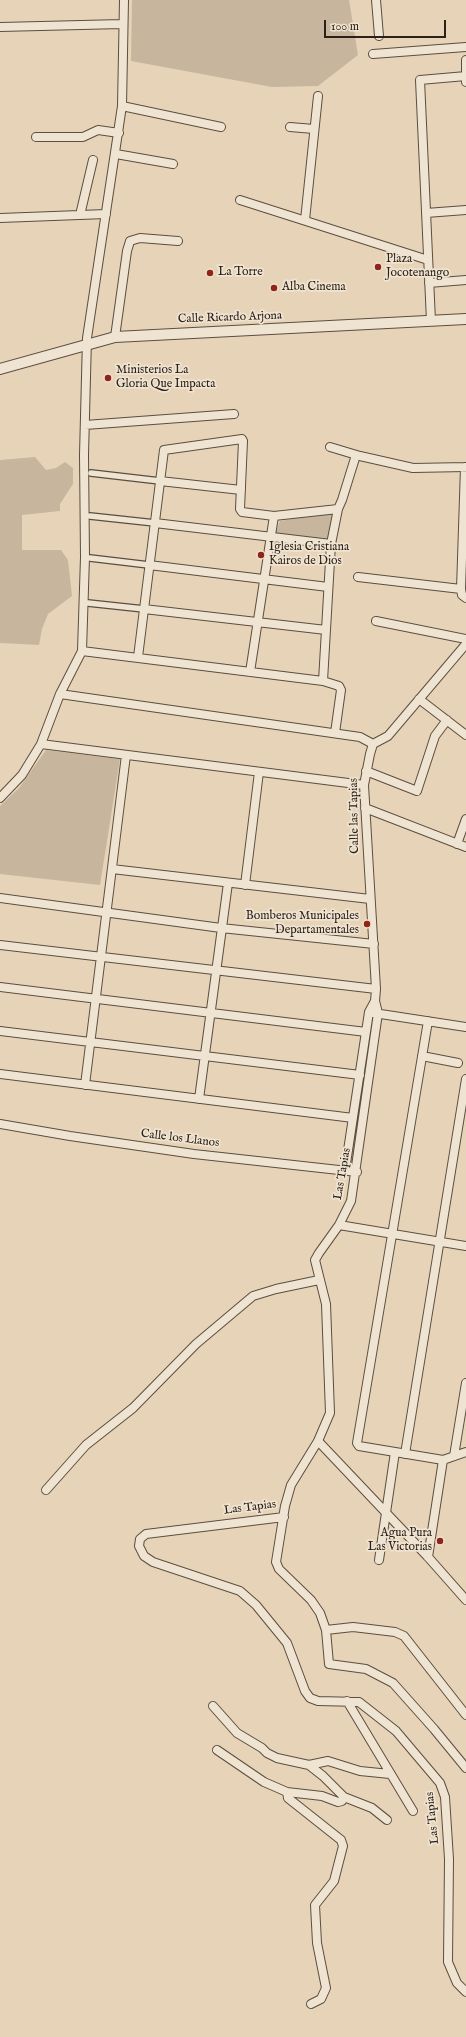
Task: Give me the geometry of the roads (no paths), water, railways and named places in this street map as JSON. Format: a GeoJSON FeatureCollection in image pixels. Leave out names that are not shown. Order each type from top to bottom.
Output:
{"type":"FeatureCollection","features":[{"type":"Feature","properties":{"kind":"street"},"geometry":{"type":"LineString","coordinates":[[0,798],[22,775],[41,744],[60,694],[82,651],[85,558],[85,425],[87,344],[122,106],[122,24],[124,0]]}},
{"type":"Feature","properties":{"kind":"street"},"geometry":{"type":"LineString","coordinates":[[376,0],[380,36]]}},
{"type":"Feature","properties":{"kind":"street"},"geometry":{"type":"LineString","coordinates":[[0,27],[122,24]]}},
{"type":"Feature","properties":{"kind":"street"},"geometry":{"type":"LineString","coordinates":[[373,54],[466,47]]}},
{"type":"Feature","properties":{"kind":"street"},"geometry":{"type":"LineString","coordinates":[[431,321],[420,80],[466,68],[466,82]]}},
{"type":"Feature","properties":{"kind":"street"},"geometry":{"type":"LineString","coordinates":[[305,220],[318,96]]}},
{"type":"Feature","properties":{"kind":"street"},"geometry":{"type":"LineString","coordinates":[[122,106],[221,127]]}},
{"type":"Feature","properties":{"kind":"street"},"geometry":{"type":"LineString","coordinates":[[290,127],[314,130]]}},
{"type":"Feature","properties":{"kind":"street"},"geometry":{"type":"LineString","coordinates":[[36,137],[83,137],[98,130],[119,133]]}},
{"type":"Feature","properties":{"kind":"street"},"geometry":{"type":"LineString","coordinates":[[116,154],[173,164]]}},
{"type":"Feature","properties":{"kind":"street"},"geometry":{"type":"LineString","coordinates":[[80,216],[93,160]]}},
{"type":"Feature","properties":{"kind":"street"},"geometry":{"type":"LineString","coordinates":[[240,200],[428,260]]}},
{"type":"Feature","properties":{"kind":"street"},"geometry":{"type":"LineString","coordinates":[[426,213],[466,210]]}},
{"type":"Feature","properties":{"kind":"street"},"geometry":{"type":"LineString","coordinates":[[0,218],[106,214]]}},
{"type":"Feature","properties":{"kind":"street"},"geometry":{"type":"LineString","coordinates":[[115,337],[127,251],[130,241],[140,238],[178,241]]}},
{"type":"Feature","properties":{"kind":"street"},"geometry":{"type":"LineString","coordinates":[[429,283],[466,280]]}},
{"type":"Feature","properties":{"kind":"street","name":"Calle Ricardo Arjona"},"geometry":{"type":"LineString","coordinates":[[0,369],[115,337],[466,319]]}},
{"type":"Feature","properties":{"kind":"street"},"geometry":{"type":"LineString","coordinates":[[85,425],[234,414]]}},
{"type":"Feature","properties":{"kind":"street"},"geometry":{"type":"LineString","coordinates":[[138,657],[164,450],[242,439],[241,511],[274,516],[338,509]]}},
{"type":"Feature","properties":{"kind":"street"},"geometry":{"type":"LineString","coordinates":[[330,447],[356,455],[413,468],[465,467],[461,589],[462,595],[466,598]]}},
{"type":"Feature","properties":{"kind":"street"},"geometry":{"type":"LineString","coordinates":[[323,682],[331,544],[338,509],[356,455]]}},
{"type":"Feature","properties":{"kind":"street"},"geometry":{"type":"LineString","coordinates":[[91,473],[241,490]]}},
{"type":"Feature","properties":{"kind":"street"},"geometry":{"type":"LineString","coordinates":[[90,516],[331,544]]}},
{"type":"Feature","properties":{"kind":"street"},"geometry":{"type":"LineString","coordinates":[[250,672],[274,516]]}},
{"type":"Feature","properties":{"kind":"street"},"geometry":{"type":"LineString","coordinates":[[90,558],[328,587]]}},
{"type":"Feature","properties":{"kind":"street"},"geometry":{"type":"LineString","coordinates":[[358,577],[461,589]]}},
{"type":"Feature","properties":{"kind":"street"},"geometry":{"type":"LineString","coordinates":[[88,603],[326,630]]}},
{"type":"Feature","properties":{"kind":"street"},"geometry":{"type":"LineString","coordinates":[[376,621],[466,639]]}},
{"type":"Feature","properties":{"kind":"street"},"geometry":{"type":"LineString","coordinates":[[60,694],[132,706],[335,733],[360,737],[373,744],[388,736],[466,644]]}},
{"type":"Feature","properties":{"kind":"street"},"geometry":{"type":"LineString","coordinates":[[82,651],[323,682],[341,687],[335,733]]}},
{"type":"Feature","properties":{"kind":"street"},"geometry":{"type":"LineString","coordinates":[[419,699],[466,735]]}},
{"type":"Feature","properties":{"kind":"street"},"geometry":{"type":"LineString","coordinates":[[366,771],[417,791],[435,736],[446,720]]}},
{"type":"Feature","properties":{"kind":"street"},"geometry":{"type":"LineString","coordinates":[[41,744],[364,786]]}},
{"type":"Feature","properties":{"kind":"street","name":"Calle las Tapias"},"geometry":{"type":"LineString","coordinates":[[373,744],[364,786],[374,944],[376,989],[374,1001]]}},
{"type":"Feature","properties":{"kind":"street"},"geometry":{"type":"LineString","coordinates":[[84,1085],[126,755]]}},
{"type":"Feature","properties":{"kind":"street"},"geometry":{"type":"LineString","coordinates":[[245,885],[259,772]]}},
{"type":"Feature","properties":{"kind":"street"},"geometry":{"type":"LineString","coordinates":[[365,808],[466,847]]}},
{"type":"Feature","properties":{"kind":"street"},"geometry":{"type":"LineString","coordinates":[[457,844],[466,819]]}},
{"type":"Feature","properties":{"kind":"street"},"geometry":{"type":"LineString","coordinates":[[112,869],[370,899]]}},
{"type":"Feature","properties":{"kind":"street"},"geometry":{"type":"LineString","coordinates":[[199,1099],[228,883]]}},
{"type":"Feature","properties":{"kind":"street"},"geometry":{"type":"LineString","coordinates":[[0,898],[105,914],[374,944]]}},
{"type":"Feature","properties":{"kind":"street"},"geometry":{"type":"LineString","coordinates":[[0,945],[101,955],[376,989]]}},
{"type":"Feature","properties":{"kind":"street"},"geometry":{"type":"LineString","coordinates":[[0,987],[366,1032]]}},
{"type":"Feature","properties":{"kind":"street","name":"Las Tapias"},"geometry":{"type":"LineString","coordinates":[[345,1170],[369,1012],[374,1001]]}},
{"type":"Feature","properties":{"kind":"street","name":"Las Tapias"},"geometry":{"type":"LineString","coordinates":[[374,1001],[378,1013],[357,1172],[351,1201],[339,1225],[315,1260],[326,1304],[330,1413],[318,1441],[291,1485],[284,1517],[146,1534],[140,1539],[140,1546],[144,1556],[153,1562],[240,1591],[256,1605],[287,1642],[302,1685],[310,1698],[318,1701],[359,1702],[396,1731],[440,1783],[445,1797],[448,1859],[448,1962],[458,1983],[466,1992]]}},
{"type":"Feature","properties":{"kind":"street"},"geometry":{"type":"LineString","coordinates":[[369,1012],[466,1027]]}},
{"type":"Feature","properties":{"kind":"street"},"geometry":{"type":"LineString","coordinates":[[428,1021],[357,1443],[358,1446],[443,1460],[466,1452]]}},
{"type":"Feature","properties":{"kind":"street"},"geometry":{"type":"LineString","coordinates":[[0,1031],[360,1075]]}},
{"type":"Feature","properties":{"kind":"street"},"geometry":{"type":"LineString","coordinates":[[422,1056],[458,1063]]}},
{"type":"Feature","properties":{"kind":"street"},"geometry":{"type":"LineString","coordinates":[[0,1074],[353,1118]]}},
{"type":"Feature","properties":{"kind":"street"},"geometry":{"type":"LineString","coordinates":[[405,1454],[466,1079]]}},
{"type":"Feature","properties":{"kind":"street","name":"Calle los Llanos"},"geometry":{"type":"LineString","coordinates":[[0,1124],[194,1154],[357,1172]]}},
{"type":"Feature","properties":{"kind":"street"},"geometry":{"type":"LineString","coordinates":[[339,1225],[466,1246]]}},
{"type":"Feature","properties":{"kind":"street"},"geometry":{"type":"LineString","coordinates":[[46,1490],[86,1446],[133,1408],[196,1344],[253,1296],[276,1289],[319,1280]]}},
{"type":"Feature","properties":{"kind":"street"},"geometry":{"type":"LineString","coordinates":[[454,1456],[466,1383]]}},
{"type":"Feature","properties":{"kind":"street"},"geometry":{"type":"LineString","coordinates":[[318,1441],[428,1557],[466,1600]]}},
{"type":"Feature","properties":{"kind":"street"},"geometry":{"type":"LineString","coordinates":[[379,1560],[395,1452]]}},
{"type":"Feature","properties":{"kind":"street"},"geometry":{"type":"LineString","coordinates":[[428,1557],[443,1460]]}},
{"type":"Feature","properties":{"kind":"street"},"geometry":{"type":"LineString","coordinates":[[284,1517],[276,1562],[279,1569],[311,1600],[320,1613],[326,1630],[329,1664],[366,1669],[393,1683],[434,1728],[466,1768]]}},
{"type":"Feature","properties":{"kind":"street"},"geometry":{"type":"LineString","coordinates":[[326,1630],[353,1627],[395,1632],[404,1636],[466,1715]]}},
{"type":"Feature","properties":{"kind":"street"},"geometry":{"type":"LineString","coordinates":[[347,1701],[390,1774],[414,1811]]}},
{"type":"Feature","properties":{"kind":"street"},"geometry":{"type":"LineString","coordinates":[[213,1706],[237,1733],[273,1757],[309,1765],[328,1761],[360,1770],[390,1774]]}},
{"type":"Feature","properties":{"kind":"street"},"geometry":{"type":"LineString","coordinates":[[217,1750],[264,1782],[287,1792],[322,1796],[338,1802],[342,1801],[344,1797]]}},
{"type":"Feature","properties":{"kind":"street"},"geometry":{"type":"LineString","coordinates":[[309,1765],[323,1776],[344,1797],[372,1808],[388,1820]]}},
{"type":"Feature","properties":{"kind":"street"},"geometry":{"type":"LineString","coordinates":[[287,1792],[288,1798],[341,1840],[343,1846],[334,1881],[315,1905],[317,1943],[326,1988],[321,1999],[311,2004]]}},
{"type":"Feature","properties":{"kind":"place","name":"Plaza Jocotenango"},"geometry":{"type":"Point","coordinates":[378,267]}},
{"type":"Feature","properties":{"kind":"place","name":"La Torre"},"geometry":{"type":"Point","coordinates":[210,273]}},
{"type":"Feature","properties":{"kind":"place","name":"Alba Cinema"},"geometry":{"type":"Point","coordinates":[274,288]}},
{"type":"Feature","properties":{"kind":"place","name":"Ministerios La Gloria Que Impacta"},"geometry":{"type":"Point","coordinates":[108,378]}},
{"type":"Feature","properties":{"kind":"place","name":"Iglesia Cristiana Kairos de Dios"},"geometry":{"type":"Point","coordinates":[261,555]}},
{"type":"Feature","properties":{"kind":"place","name":"Bomberos Municipales Departamentales"},"geometry":{"type":"Point","coordinates":[367,924]}},
{"type":"Feature","properties":{"kind":"place","name":"Agua Pura Las Victorias"},"geometry":{"type":"Point","coordinates":[440,1541]}}]}
